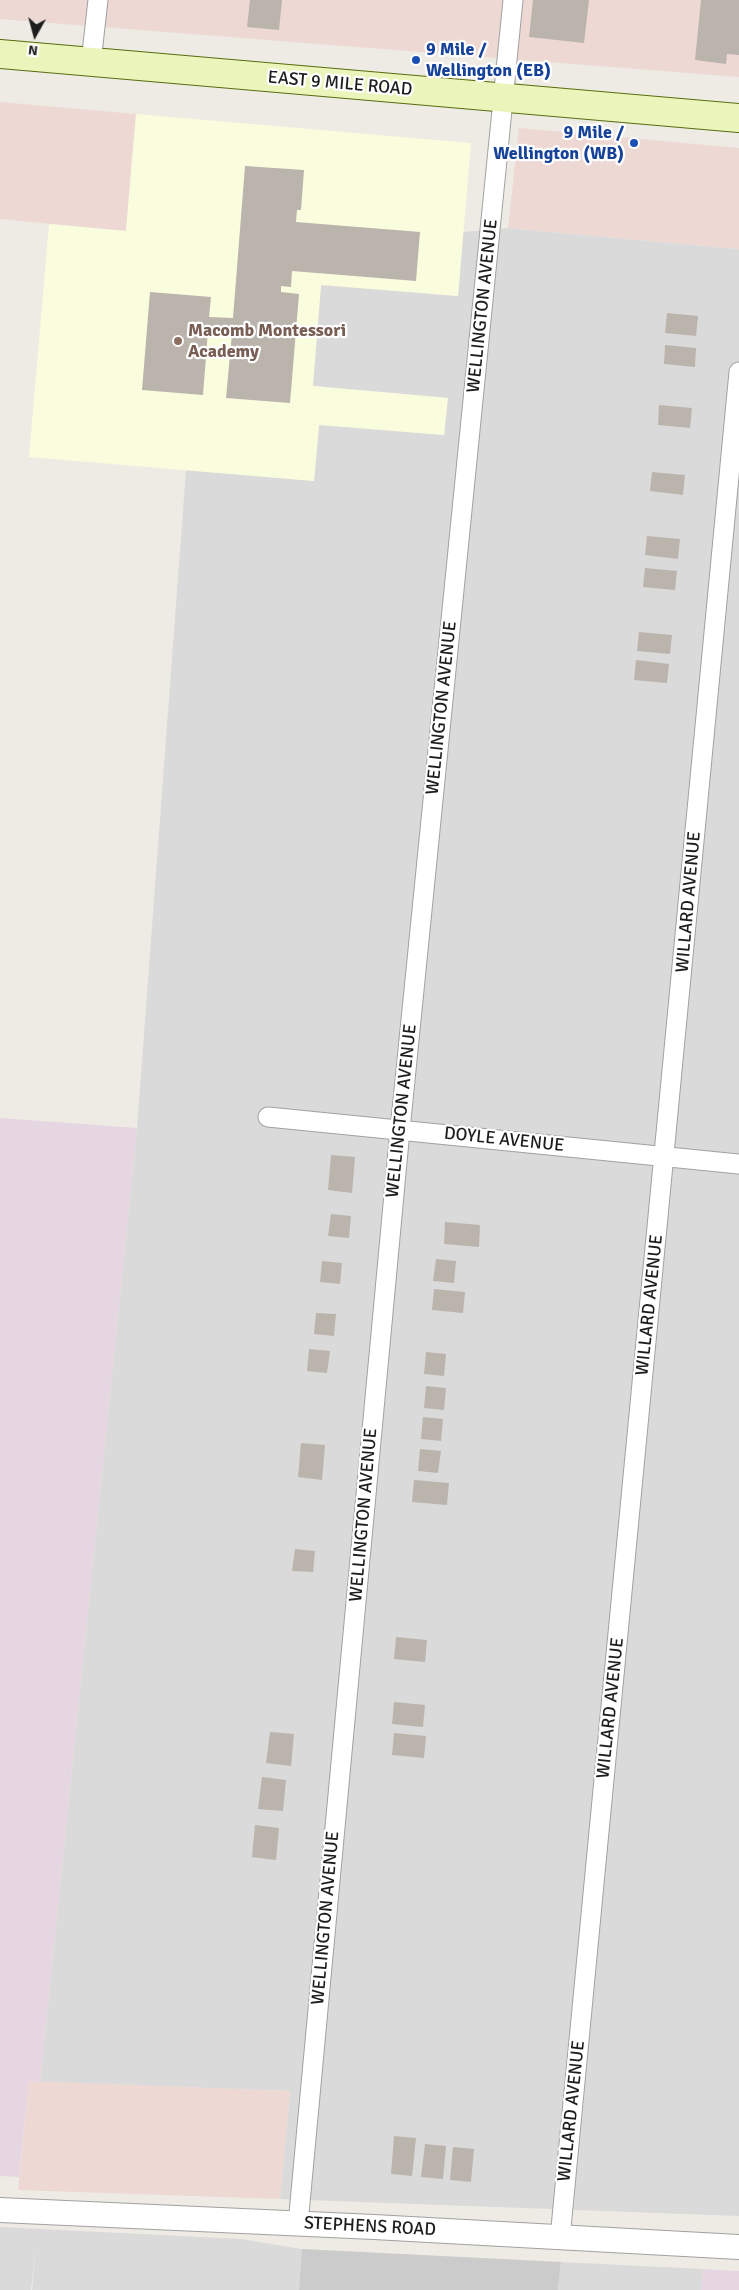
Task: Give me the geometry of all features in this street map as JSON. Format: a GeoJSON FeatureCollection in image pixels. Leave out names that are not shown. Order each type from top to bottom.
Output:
{"type":"FeatureCollection","features":[{"type":"Feature","properties":{"kind":"main road","name":"EAST 9 MILE ROAD"},"geometry":{"type":"LineString","coordinates":[[0,54],[739,118]]}},
{"type":"Feature","properties":{"kind":"street"},"geometry":{"type":"LineString","coordinates":[[91,62],[98,0]]}},
{"type":"Feature","properties":{"kind":"street","name":"WELLINGTON AVENUE"},"geometry":{"type":"LineString","coordinates":[[298,2224],[400,1130],[513,0]]}},
{"type":"Feature","properties":{"kind":"street","name":"WILLARD AVENUE"},"geometry":{"type":"LineString","coordinates":[[560,2238],[739,372]]}},
{"type":"Feature","properties":{"kind":"street","name":"DOYLE AVENUE"},"geometry":{"type":"LineString","coordinates":[[268,1117],[739,1164]]}},
{"type":"Feature","properties":{"kind":"street","name":"STEPHENS ROAD"},"geometry":{"type":"LineString","coordinates":[[0,2210],[739,2248]]}},
{"type":"Feature","properties":{"kind":"shaded area"},"geometry":{"type":"Polygon","coordinates":[[[0,0],[739,0],[739,77],[0,19],[0,0]]]}},
{"type":"Feature","properties":{"kind":"shaded area"},"geometry":{"type":"Polygon","coordinates":[[[0,102],[136,114],[126,231],[0,219],[0,102]]]}},
{"type":"Feature","properties":{"kind":"shaded area","name":"Macomb Montessori Academy"},"geometry":{"type":"Polygon","coordinates":[[[136,114],[471,143],[458,296],[321,285],[313,386],[448,398],[444,435],[319,425],[314,481],[29,457],[49,224],[126,231],[136,114]]]}},
{"type":"Feature","properties":{"kind":"shaded area"},"geometry":{"type":"Polygon","coordinates":[[[519,128],[739,148],[739,249],[508,228],[519,128]]]}},
{"type":"Feature","properties":{"kind":"shaded area"},"geometry":{"type":"Polygon","coordinates":[[[508,228],[739,249],[739,2216],[280,2199],[290,2091],[40,2082],[137,1128],[186,470],[314,481],[319,424],[444,435],[447,398],[312,386],[321,284],[458,296],[463,232],[508,228]]]}},
{"type":"Feature","properties":{"kind":"shaded area"},"geometry":{"type":"Polygon","coordinates":[[[0,1118],[137,1128],[40,2082],[29,2081],[19,2177],[0,2176],[0,1118]]]}},
{"type":"Feature","properties":{"kind":"shaded area"},"geometry":{"type":"Polygon","coordinates":[[[29,2081],[290,2091],[280,2199],[18,2190],[29,2081]]]}},
{"type":"Feature","properties":{"kind":"shaded area"},"geometry":{"type":"Polygon","coordinates":[[[0,2227],[241,2239],[302,2249],[299,2290],[32,2290],[36,2245],[31,2290],[0,2290],[0,2227]]]}},
{"type":"Feature","properties":{"kind":"shaded area"},"geometry":{"type":"Polygon","coordinates":[[[302,2249],[561,2262],[558,2290],[299,2290],[302,2249]]]}},
{"type":"Feature","properties":{"kind":"shaded area"},"geometry":{"type":"Polygon","coordinates":[[[561,2262],[703,2269],[701,2290],[558,2290],[561,2262]]]}},
{"type":"Feature","properties":{"kind":"shaded area"},"geometry":{"type":"Polygon","coordinates":[[[703,2269],[739,2271],[739,2290],[701,2290],[703,2269]]]}},
{"type":"Feature","properties":{"kind":"building"},"geometry":{"type":"Polygon","coordinates":[[[250,0],[282,0],[279,30],[247,27],[250,0]]]}},
{"type":"Feature","properties":{"kind":"building"},"geometry":{"type":"Polygon","coordinates":[[[533,0],[589,0],[584,43],[529,37],[533,0]]]}},
{"type":"Feature","properties":{"kind":"building"},"geometry":{"type":"Polygon","coordinates":[[[701,0],[739,0],[739,55],[727,54],[726,64],[695,60],[701,0]]]}},
{"type":"Feature","properties":{"kind":"building"},"geometry":{"type":"Polygon","coordinates":[[[245,166],[304,170],[301,210],[297,210],[296,222],[420,232],[416,281],[292,271],[291,287],[281,286],[281,292],[299,294],[290,403],[226,398],[232,333],[208,331],[203,395],[142,390],[150,292],[211,297],[209,317],[233,318],[245,166]]]}},
{"type":"Feature","properties":{"kind":"building"},"geometry":{"type":"Polygon","coordinates":[[[667,313],[698,316],[696,336],[665,333],[667,313]]]}},
{"type":"Feature","properties":{"kind":"building"},"geometry":{"type":"Polygon","coordinates":[[[665,345],[696,348],[695,367],[664,364],[665,345]]]}},
{"type":"Feature","properties":{"kind":"building"},"geometry":{"type":"Polygon","coordinates":[[[659,405],[692,408],[690,428],[658,425],[659,405]]]}},
{"type":"Feature","properties":{"kind":"building"},"geometry":{"type":"Polygon","coordinates":[[[652,472],[685,475],[683,495],[650,491],[652,472]]]}},
{"type":"Feature","properties":{"kind":"building"},"geometry":{"type":"Polygon","coordinates":[[[647,536],[680,539],[678,559],[645,555],[647,536]]]}},
{"type":"Feature","properties":{"kind":"building"},"geometry":{"type":"Polygon","coordinates":[[[645,568],[677,571],[675,590],[643,587],[645,568]]]}},
{"type":"Feature","properties":{"kind":"building"},"geometry":{"type":"Polygon","coordinates":[[[639,632],[672,635],[670,654],[637,651],[639,632]]]}},
{"type":"Feature","properties":{"kind":"building"},"geometry":{"type":"Polygon","coordinates":[[[636,660],[669,664],[667,683],[634,680],[636,660]]]}},
{"type":"Feature","properties":{"kind":"building"},"geometry":{"type":"Polygon","coordinates":[[[331,1155],[355,1157],[352,1193],[328,1190],[331,1155]]]}},
{"type":"Feature","properties":{"kind":"building"},"geometry":{"type":"Polygon","coordinates":[[[331,1214],[351,1216],[349,1238],[328,1236],[331,1214]]]}},
{"type":"Feature","properties":{"kind":"building"},"geometry":{"type":"Polygon","coordinates":[[[445,1222],[480,1225],[479,1247],[444,1244],[445,1222]]]}},
{"type":"Feature","properties":{"kind":"building"},"geometry":{"type":"Polygon","coordinates":[[[436,1259],[456,1261],[454,1283],[433,1281],[436,1259]]]}},
{"type":"Feature","properties":{"kind":"building"},"geometry":{"type":"Polygon","coordinates":[[[322,1261],[342,1263],[340,1284],[320,1282],[322,1261]]]}},
{"type":"Feature","properties":{"kind":"building"},"geometry":{"type":"Polygon","coordinates":[[[434,1289],[465,1292],[463,1313],[432,1310],[434,1289]]]}},
{"type":"Feature","properties":{"kind":"building"},"geometry":{"type":"Polygon","coordinates":[[[316,1313],[336,1314],[334,1336],[314,1334],[316,1313]]]}},
{"type":"Feature","properties":{"kind":"building"},"geometry":{"type":"Polygon","coordinates":[[[309,1349],[330,1351],[327,1373],[307,1371],[309,1349]]]}},
{"type":"Feature","properties":{"kind":"building"},"geometry":{"type":"Polygon","coordinates":[[[426,1352],[446,1354],[444,1376],[424,1374],[426,1352]]]}},
{"type":"Feature","properties":{"kind":"building"},"geometry":{"type":"Polygon","coordinates":[[[426,1386],[446,1388],[444,1410],[424,1408],[426,1386]]]}},
{"type":"Feature","properties":{"kind":"building"},"geometry":{"type":"Polygon","coordinates":[[[423,1417],[443,1419],[441,1441],[421,1439],[423,1417]]]}},
{"type":"Feature","properties":{"kind":"building"},"geometry":{"type":"Polygon","coordinates":[[[301,1443],[325,1445],[322,1480],[298,1477],[301,1443]]]}},
{"type":"Feature","properties":{"kind":"building"},"geometry":{"type":"Polygon","coordinates":[[[420,1449],[441,1451],[438,1473],[418,1471],[420,1449]]]}},
{"type":"Feature","properties":{"kind":"building"},"geometry":{"type":"Polygon","coordinates":[[[414,1480],[449,1483],[447,1505],[412,1502],[414,1480]]]}},
{"type":"Feature","properties":{"kind":"building"},"geometry":{"type":"Polygon","coordinates":[[[295,1549],[315,1551],[313,1572],[292,1571],[295,1549]]]}},
{"type":"Feature","properties":{"kind":"building"},"geometry":{"type":"Polygon","coordinates":[[[396,1637],[427,1640],[425,1662],[394,1659],[396,1637]]]}},
{"type":"Feature","properties":{"kind":"building"},"geometry":{"type":"Polygon","coordinates":[[[394,1702],[425,1705],[423,1727],[392,1724],[394,1702]]]}},
{"type":"Feature","properties":{"kind":"building"},"geometry":{"type":"Polygon","coordinates":[[[270,1732],[294,1734],[291,1766],[266,1763],[270,1732]]]}},
{"type":"Feature","properties":{"kind":"building"},"geometry":{"type":"Polygon","coordinates":[[[394,1733],[426,1736],[424,1758],[392,1755],[394,1733]]]}},
{"type":"Feature","properties":{"kind":"building"},"geometry":{"type":"Polygon","coordinates":[[[262,1777],[286,1780],[283,1811],[258,1809],[262,1777]]]}},
{"type":"Feature","properties":{"kind":"building"},"geometry":{"type":"Polygon","coordinates":[[[255,1825],[279,1828],[276,1860],[252,1857],[255,1825]]]}},
{"type":"Feature","properties":{"kind":"building"},"geometry":{"type":"Polygon","coordinates":[[[394,2136],[416,2138],[412,2176],[391,2174],[394,2136]]]}},
{"type":"Feature","properties":{"kind":"building"},"geometry":{"type":"Polygon","coordinates":[[[425,2144],[446,2146],[443,2179],[421,2177],[425,2144]]]}},
{"type":"Feature","properties":{"kind":"building"},"geometry":{"type":"Polygon","coordinates":[[[453,2147],[474,2149],[471,2182],[450,2180],[453,2147]]]}},
{"type":"Feature","properties":{"kind":"place","name":"9 Mile / Wellington (EB)"},"geometry":{"type":"Point","coordinates":[416,60]}},
{"type":"Feature","properties":{"kind":"place","name":"9 Mile / Wellington (WB)"},"geometry":{"type":"Point","coordinates":[634,143]}},
{"type":"Feature","properties":{"kind":"place","name":"Macomb Montessori Academy"},"geometry":{"type":"Point","coordinates":[178,341]}}]}
